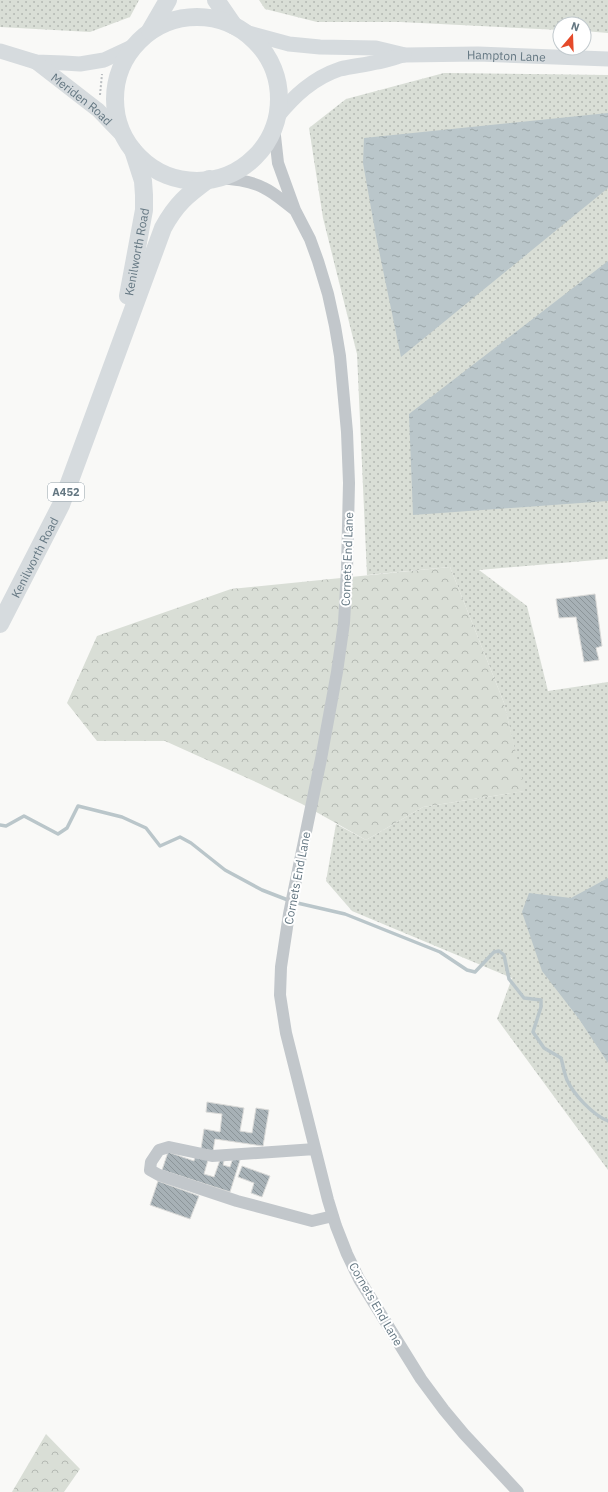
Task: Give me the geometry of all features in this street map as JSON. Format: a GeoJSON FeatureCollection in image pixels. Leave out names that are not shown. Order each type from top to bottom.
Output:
{"type":"FeatureCollection","features":[{"type":"Feature","properties":{"kind":"highway"},"geometry":{"type":"LineString","coordinates":[[150,32],[168,0]]}},
{"type":"Feature","properties":{"kind":"highway"},"geometry":{"type":"LineString","coordinates":[[130,144],[142,159],[154,168],[166,174],[189,180],[212,178],[245,166],[256,156],[267,141],[276,122],[278,90],[271,62],[264,50],[240,29],[216,0]]}},
{"type":"Feature","properties":{"kind":"highway"},"geometry":{"type":"LineString","coordinates":[[150,32],[163,24],[186,18],[209,18],[240,29]]}},
{"type":"Feature","properties":{"kind":"highway","name":"Kenilworth Road"},"geometry":{"type":"LineString","coordinates":[[117,354],[144,210],[143,181],[118,115],[116,92],[119,75],[134,46],[150,32]]}},
{"type":"Feature","properties":{"kind":"highway","name":"Kenilworth Road"},"geometry":{"type":"LineString","coordinates":[[0,624],[61,505],[163,228],[181,201],[212,178]]}},
{"type":"Feature","properties":{"kind":"main road","name":"Hampton Lane"},"geometry":{"type":"LineString","coordinates":[[240,29],[289,44],[376,48],[405,55]]}},
{"type":"Feature","properties":{"kind":"main road","name":"Meriden Road"},"geometry":{"type":"LineString","coordinates":[[0,51],[36,62],[80,64],[104,60],[134,46]]}},
{"type":"Feature","properties":{"kind":"main road","name":"Hampton Lane"},"geometry":{"type":"LineString","coordinates":[[276,122],[289,102],[303,89],[322,77],[340,69],[405,55],[478,54],[608,59]]}},
{"type":"Feature","properties":{"kind":"main road","name":"Meriden Road"},"geometry":{"type":"LineString","coordinates":[[36,62],[98,110],[130,144]]}},
{"type":"Feature","properties":{"kind":"street","name":"Cornets End Lane"},"geometry":{"type":"LineString","coordinates":[[276,122],[276,151],[278,163],[295,210],[310,239],[318,261],[328,294],[335,326],[340,356],[347,432],[349,483],[348,568],[344,623],[321,760],[284,945],[280,981],[282,1012],[315,1150],[333,1216],[347,1254],[359,1279],[421,1379],[444,1410],[464,1434],[518,1492]]}},
{"type":"Feature","properties":{"kind":"street","name":"Cornets End Lane"},"geometry":{"type":"LineString","coordinates":[[212,178],[235,179],[259,186],[273,193],[295,210]]}},
{"type":"Feature","properties":{"kind":"street"},"geometry":{"type":"LineString","coordinates":[[315,1150],[212,1156],[169,1147],[159,1150],[151,1162],[150,1170],[159,1175],[237,1201],[312,1221],[333,1216]]}},
{"type":"Feature","properties":{"kind":"path"},"geometry":{"type":"LineString","coordinates":[[98,110],[104,60]]}},
{"type":"Feature","properties":{"kind":"green space"},"geometry":{"type":"Polygon","coordinates":[[[0,0],[139,0],[130,17],[90,32],[0,27],[0,0]]]}},
{"type":"Feature","properties":{"kind":"green space"},"geometry":{"type":"Polygon","coordinates":[[[259,0],[608,0],[608,33],[592,32],[592,16],[552,16],[552,30],[400,22],[317,22],[265,9],[259,0]]]}},
{"type":"Feature","properties":{"kind":"green space"},"geometry":{"type":"Polygon","coordinates":[[[444,73],[608,75],[608,559],[479,570],[527,606],[548,691],[608,682],[608,1170],[497,1019],[512,978],[352,911],[326,881],[336,824],[366,840],[423,807],[524,791],[504,703],[450,567],[367,575],[357,354],[323,218],[309,128],[346,99],[444,73]]]}},
{"type":"Feature","properties":{"kind":"green space"},"geometry":{"type":"Polygon","coordinates":[[[450,567],[504,703],[525,791],[423,807],[366,840],[302,804],[165,741],[97,741],[67,703],[97,636],[231,589],[450,567]]]}},
{"type":"Feature","properties":{"kind":"green space"},"geometry":{"type":"Polygon","coordinates":[[[46,1434],[80,1469],[64,1492],[12,1492],[46,1434]]]}},
{"type":"Feature","properties":{"kind":"water"},"geometry":{"type":"Polygon","coordinates":[[[608,113],[608,188],[401,357],[376,236],[363,163],[364,138],[608,113]]]}},
{"type":"Feature","properties":{"kind":"water"},"geometry":{"type":"Polygon","coordinates":[[[608,261],[608,501],[413,515],[409,414],[608,261]]]}},
{"type":"Feature","properties":{"kind":"water"},"geometry":{"type":"Polygon","coordinates":[[[608,878],[608,1063],[579,1019],[542,971],[522,912],[529,893],[571,898],[608,878]]]}},
{"type":"Feature","properties":{"kind":"building"},"geometry":{"type":"Polygon","coordinates":[[[595,594],[602,646],[596,648],[599,660],[584,662],[576,617],[559,618],[556,599],[595,594]]]}},
{"type":"Feature","properties":{"kind":"building"},"geometry":{"type":"Polygon","coordinates":[[[207,1102],[244,1108],[240,1131],[252,1133],[256,1108],[269,1110],[263,1146],[215,1139],[213,1151],[201,1149],[204,1129],[220,1132],[222,1114],[206,1112],[207,1102]]]}},
{"type":"Feature","properties":{"kind":"building"},"geometry":{"type":"Polygon","coordinates":[[[168,1152],[194,1161],[195,1156],[208,1160],[204,1174],[214,1177],[220,1160],[224,1161],[223,1165],[230,1167],[233,1158],[240,1160],[230,1192],[162,1170],[168,1152]]]}},
{"type":"Feature","properties":{"kind":"building"},"geometry":{"type":"Polygon","coordinates":[[[242,1166],[270,1176],[262,1197],[251,1193],[254,1183],[238,1177],[242,1166]]]}},
{"type":"Feature","properties":{"kind":"building"},"geometry":{"type":"Polygon","coordinates":[[[158,1181],[199,1196],[190,1219],[150,1205],[158,1181]]]}},
{"type":"Feature","properties":{"kind":"waterway"},"geometry":{"type":"LineString","coordinates":[[0,825],[6,826],[24,816],[58,834],[67,828],[78,806],[122,817],[146,828],[160,846],[180,837],[191,843],[225,870],[262,890],[293,902],[345,914],[440,952],[467,970],[475,972],[494,952],[499,951],[504,955],[509,979],[524,998],[541,1000],[541,1007],[533,1032],[544,1048],[561,1058],[567,1080],[579,1098],[596,1114],[608,1121]]}}]}
